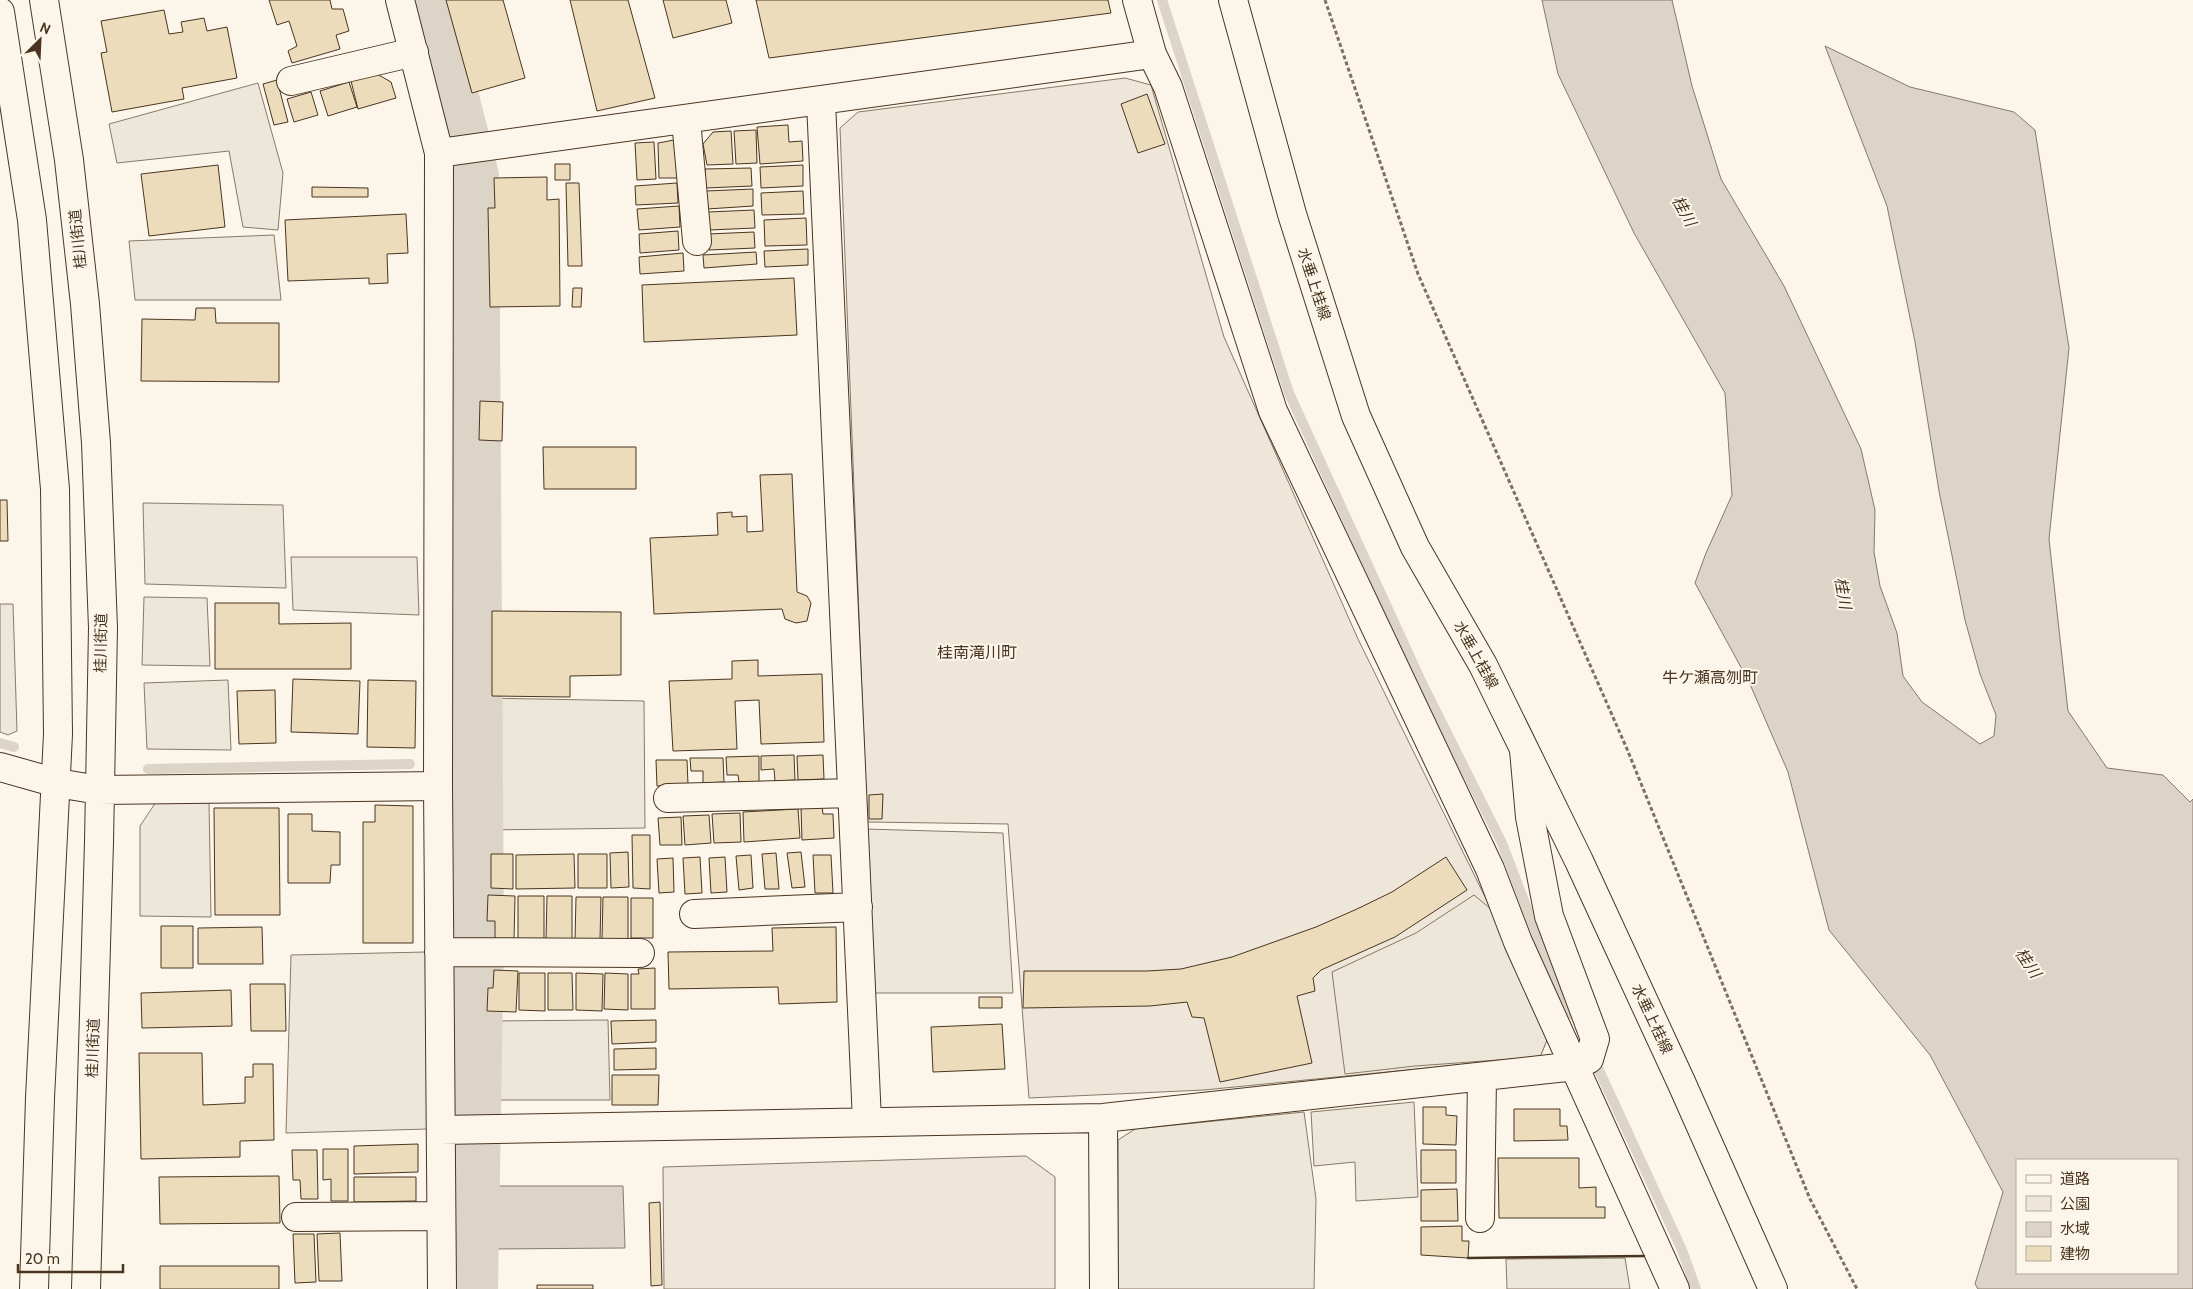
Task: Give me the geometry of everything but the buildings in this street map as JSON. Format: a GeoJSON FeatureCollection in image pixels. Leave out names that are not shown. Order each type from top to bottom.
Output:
{"type":"FeatureCollection","features":[{"type":"Feature","properties":{"kind":"street","name":"桂川街道"},"geometry":{"type":"LineString","coordinates":[[44,0],[69,160],[85,304],[96,444],[103,628],[86,1289]]}},
{"type":"Feature","properties":{"kind":"street"},"geometry":{"type":"LineString","coordinates":[[400,0],[444,153],[438,786],[461,1130],[441,1216],[442,1289]]}},
{"type":"Feature","properties":{"kind":"street"},"geometry":{"type":"LineString","coordinates":[[1137,0],[1152,54],[1168,87],[1274,411],[1486,860],[1518,942],[1586,1055]]}},
{"type":"Feature","properties":{"kind":"street","name":"水垂上桂線"},"geometry":{"type":"LineString","coordinates":[[1233,0],[1292,214],[1356,416],[1415,547],[1483,665],[1524,748],[1682,1084],[1773,1289]]}},
{"type":"Feature","properties":{"kind":"street"},"geometry":{"type":"LineString","coordinates":[[0,12],[32,220],[53,448],[58,630],[57,783],[52,840],[40,1088],[34,1289]]}},
{"type":"Feature","properties":{"kind":"street"},"geometry":{"type":"LineString","coordinates":[[291,81],[414,52]]}},
{"type":"Feature","properties":{"kind":"street"},"geometry":{"type":"LineString","coordinates":[[444,153],[821,102],[1152,54]]}},
{"type":"Feature","properties":{"kind":"street"},"geometry":{"type":"LineString","coordinates":[[821,102],[867,1121]]}},
{"type":"Feature","properties":{"kind":"street"},"geometry":{"type":"LineString","coordinates":[[686,120],[697,241]]}},
{"type":"Feature","properties":{"kind":"street"},"geometry":{"type":"LineString","coordinates":[[1524,748],[1530,816],[1549,916],[1586,1055],[1675,1289]]}},
{"type":"Feature","properties":{"kind":"street"},"geometry":{"type":"LineString","coordinates":[[0,767],[57,783],[99,790],[438,786]]}},
{"type":"Feature","properties":{"kind":"street"},"geometry":{"type":"LineString","coordinates":[[668,798],[852,793]]}},
{"type":"Feature","properties":{"kind":"street"},"geometry":{"type":"LineString","coordinates":[[694,914],[858,907]]}},
{"type":"Feature","properties":{"kind":"street"},"geometry":{"type":"LineString","coordinates":[[450,952],[640,953]]}},
{"type":"Feature","properties":{"kind":"street"},"geometry":{"type":"LineString","coordinates":[[461,1130],[1103,1118],[1482,1077],[1586,1055]]}},
{"type":"Feature","properties":{"kind":"street"},"geometry":{"type":"LineString","coordinates":[[1480,1218],[1482,1077]]}},
{"type":"Feature","properties":{"kind":"street"},"geometry":{"type":"LineString","coordinates":[[1103,1118],[1104,1289]]}},
{"type":"Feature","properties":{"kind":"street"},"geometry":{"type":"LineString","coordinates":[[296,1217],[441,1216]]}},
{"type":"Feature","properties":{"kind":"path"},"geometry":{"type":"LineString","coordinates":[[1325,0],[1418,274],[1626,749],[1810,1199],[1857,1289]]}},
{"type":"Feature","properties":{"kind":"green space"},"geometry":{"type":"Polygon","coordinates":[[[1125,78],[1151,85],[1224,337],[1358,639],[1491,909],[1547,1040],[1540,1057],[1204,1090],[1029,1098],[1008,824],[867,822],[840,128],[858,112],[1125,78]]]}},
{"type":"Feature","properties":{"kind":"green space"},"geometry":{"type":"Polygon","coordinates":[[[1026,1156],[1055,1177],[1055,1289],[664,1289],[663,1167],[1026,1156]]]}},
{"type":"Feature","properties":{"kind":"shaded area"},"geometry":{"type":"Polygon","coordinates":[[[258,83],[283,173],[278,230],[243,227],[229,151],[117,163],[109,124],[258,83]]]}},
{"type":"Feature","properties":{"kind":"shaded area"},"geometry":{"type":"Polygon","coordinates":[[[274,235],[281,300],[135,300],[129,241],[274,235]]]}},
{"type":"Feature","properties":{"kind":"shaded area"},"geometry":{"type":"Polygon","coordinates":[[[143,503],[283,505],[286,588],[145,584],[143,503]]]}},
{"type":"Feature","properties":{"kind":"shaded area"},"geometry":{"type":"Polygon","coordinates":[[[291,557],[417,557],[419,615],[293,610],[291,557]]]}},
{"type":"Feature","properties":{"kind":"shaded area"},"geometry":{"type":"Polygon","coordinates":[[[144,597],[207,598],[210,666],[142,665],[144,597]]]}},
{"type":"Feature","properties":{"kind":"shaded area"},"geometry":{"type":"Polygon","coordinates":[[[0,604],[13,604],[17,731],[8,735],[0,732],[0,604]]]}},
{"type":"Feature","properties":{"kind":"shaded area"},"geometry":{"type":"Polygon","coordinates":[[[228,680],[231,750],[147,749],[144,683],[228,680]]]}},
{"type":"Feature","properties":{"kind":"shaded area"},"geometry":{"type":"Polygon","coordinates":[[[483,698],[644,701],[645,828],[485,830],[483,698]]]}},
{"type":"Feature","properties":{"kind":"shaded area"},"geometry":{"type":"Polygon","coordinates":[[[156,802],[209,802],[211,917],[140,916],[140,826],[156,802]]]}},
{"type":"Feature","properties":{"kind":"shaded area"},"geometry":{"type":"Polygon","coordinates":[[[865,829],[1003,833],[1013,993],[872,993],[865,829]]]}},
{"type":"Feature","properties":{"kind":"shaded area"},"geometry":{"type":"Polygon","coordinates":[[[1474,895],[1491,909],[1547,1040],[1540,1057],[1415,1066],[1345,1074],[1332,972],[1416,933],[1474,895]]]}},
{"type":"Feature","properties":{"kind":"shaded area"},"geometry":{"type":"Polygon","coordinates":[[[426,952],[428,1129],[286,1133],[291,955],[426,952]]]}},
{"type":"Feature","properties":{"kind":"shaded area"},"geometry":{"type":"Polygon","coordinates":[[[608,1020],[610,1100],[492,1100],[491,1021],[608,1020]]]}},
{"type":"Feature","properties":{"kind":"shaded area"},"geometry":{"type":"Polygon","coordinates":[[[1414,1102],[1418,1197],[1356,1201],[1355,1162],[1314,1166],[1311,1112],[1414,1102]]]}},
{"type":"Feature","properties":{"kind":"shaded area"},"geometry":{"type":"Polygon","coordinates":[[[1304,1112],[1316,1199],[1314,1289],[1118,1289],[1118,1140],[1135,1129],[1304,1112]]]}},
{"type":"Feature","properties":{"kind":"shaded area"},"geometry":{"type":"Polygon","coordinates":[[[1625,1258],[1630,1289],[1507,1289],[1506,1259],[1625,1258]]]}},
{"type":"Feature","properties":{"kind":"water","name":"桂川"},"geometry":{"type":"Polygon","coordinates":[[[1542,0],[1672,0],[1692,86],[1721,179],[1784,286],[1861,449],[1875,510],[1874,552],[1880,586],[1897,633],[1903,676],[1922,702],[1980,744],[1994,736],[1996,715],[1980,674],[1965,620],[1939,491],[1915,342],[1887,206],[1825,46],[1910,87],[2014,112],[2035,130],[2069,348],[2049,539],[2068,711],[2107,768],[2163,775],[2190,802],[2193,799],[2193,1289],[1978,1289],[1975,1284],[2003,1192],[1930,1055],[1829,930],[1788,772],[1749,682],[1695,583],[1732,495],[1725,393],[1634,233],[1558,74],[1542,0]]]}},
{"type":"Feature","properties":{"kind":"water"},"geometry":{"type":"Polygon","coordinates":[[[492,1186],[623,1186],[625,1248],[491,1249],[492,1186]]]}},
{"type":"Feature","properties":{"kind":"waterway"},"geometry":{"type":"LineString","coordinates":[[423,0],[468,177],[473,936],[467,1289]]}},
{"type":"Feature","properties":{"kind":"waterway"},"geometry":{"type":"LineString","coordinates":[[1162,0],[1289,393],[1421,681],[1502,843],[1548,964],[1573,1015]]}},
{"type":"Feature","properties":{"kind":"waterway"},"geometry":{"type":"LineString","coordinates":[[0,743],[14,747]]}},
{"type":"Feature","properties":{"kind":"waterway"},"geometry":{"type":"LineString","coordinates":[[148,769],[410,764]]}},
{"type":"Feature","properties":{"kind":"waterway"},"geometry":{"type":"LineString","coordinates":[[1593,1057],[1682,1250],[1696,1289]]}},
{"type":"Feature","properties":{"kind":"wall"},"geometry":{"type":"LineString","coordinates":[[1468,1258],[1644,1256]]}},
{"type":"Feature","properties":{"kind":"district","name":"桂南滝川町"},"geometry":{"type":"Point","coordinates":[977,652]}},
{"type":"Feature","properties":{"kind":"district","name":"牛ケ瀬高刎町"},"geometry":{"type":"Point","coordinates":[1710,677]}}]}
